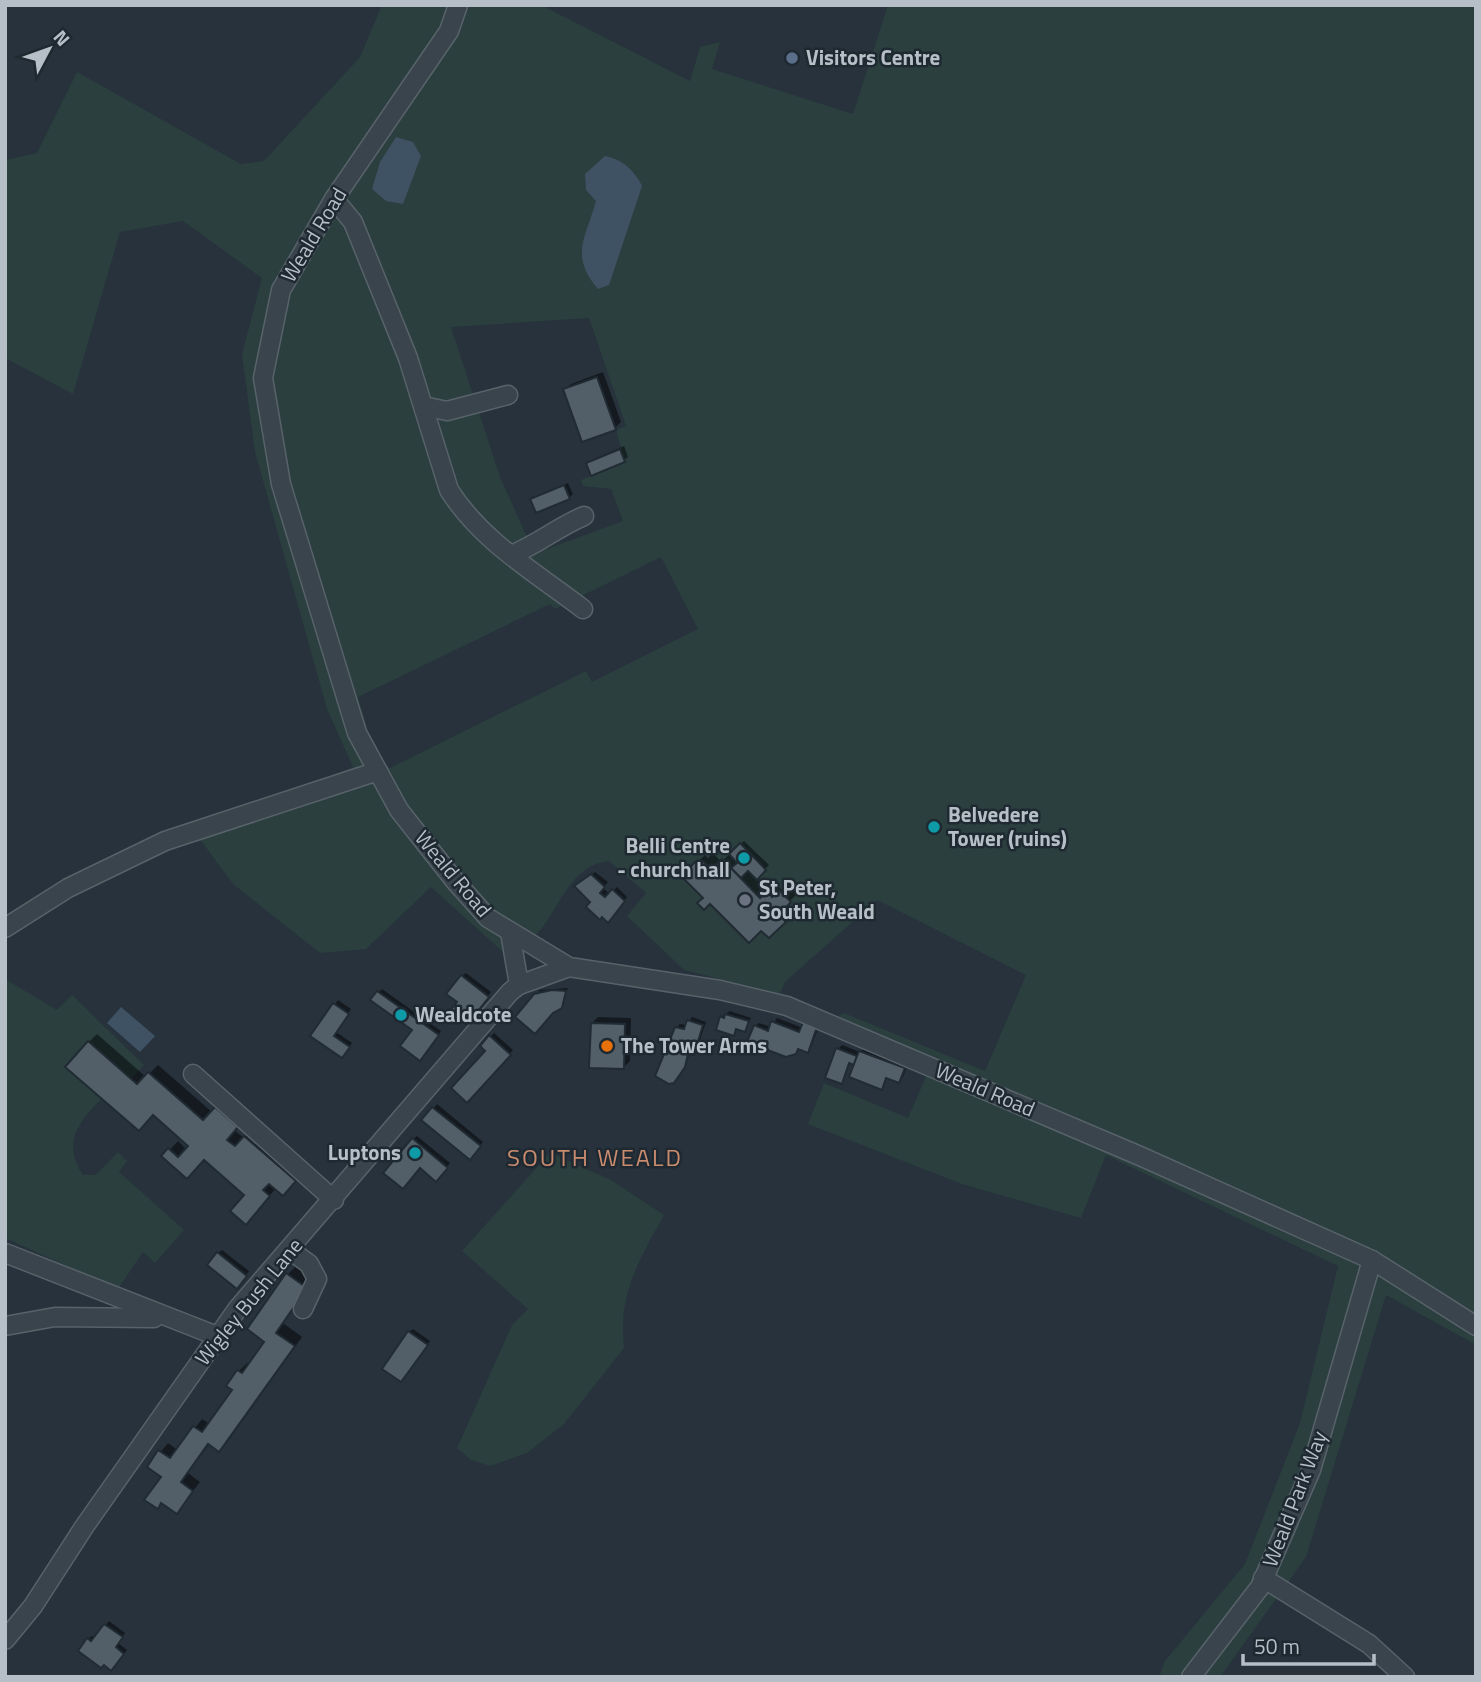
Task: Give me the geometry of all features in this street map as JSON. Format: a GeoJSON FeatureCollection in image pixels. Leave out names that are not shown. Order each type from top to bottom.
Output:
{"type":"FeatureCollection","features":[{"type":"Feature","properties":{"kind":"street","name":"Weald Road"},"geometry":{"type":"LineString","coordinates":[[458,5],[449,30],[334,199],[281,290],[263,378],[281,484],[342,692],[357,733],[399,810],[488,918],[569,967],[720,990],[787,1006],[1132,1153],[1372,1261],[1476,1326]]}},
{"type":"Feature","properties":{"kind":"street"},"geometry":{"type":"LineString","coordinates":[[334,199],[353,222],[408,358],[449,490],[461,509],[510,555],[583,609]]}},
{"type":"Feature","properties":{"kind":"street"},"geometry":{"type":"LineString","coordinates":[[423,406],[447,411],[508,395]]}},
{"type":"Feature","properties":{"kind":"street"},"geometry":{"type":"LineString","coordinates":[[510,555],[554,529],[584,516]]}},
{"type":"Feature","properties":{"kind":"street"},"geometry":{"type":"LineString","coordinates":[[5,928],[68,888],[165,841],[378,771]]}},
{"type":"Feature","properties":{"kind":"street"},"geometry":{"type":"LineString","coordinates":[[510,932],[519,985]]}},
{"type":"Feature","properties":{"kind":"street","name":"Wigley Bush Lane"},"geometry":{"type":"LineString","coordinates":[[5,1640],[33,1606],[217,1336],[519,985],[569,967]]}},
{"type":"Feature","properties":{"kind":"street"},"geometry":{"type":"LineString","coordinates":[[193,1074],[334,1199]]}},
{"type":"Feature","properties":{"kind":"street"},"geometry":{"type":"LineString","coordinates":[[290,1250],[309,1264],[317,1279],[303,1309]]}},
{"type":"Feature","properties":{"kind":"street"},"geometry":{"type":"LineString","coordinates":[[5,1253],[217,1336]]}},
{"type":"Feature","properties":{"kind":"street","name":"Weald Park Way"},"geometry":{"type":"LineString","coordinates":[[1191,1677],[1263,1578],[1311,1470],[1372,1261]]}},
{"type":"Feature","properties":{"kind":"street"},"geometry":{"type":"LineString","coordinates":[[5,1326],[55,1317],[168,1318]]}},
{"type":"Feature","properties":{"kind":"street"},"geometry":{"type":"LineString","coordinates":[[1263,1578],[1369,1644],[1405,1677]]}},
{"type":"Feature","properties":{"kind":"green space"},"geometry":{"type":"Polygon","coordinates":[[[382,5],[541,5],[690,81],[700,47],[720,42],[712,69],[853,114],[888,5],[1476,5],[1476,1345],[1386,1295],[1306,1557],[1220,1677],[1159,1677],[1165,1661],[1245,1564],[1300,1423],[1338,1266],[1106,1155],[1081,1218],[962,1184],[808,1124],[824,1083],[908,1118],[930,1067],[827,1023],[844,1013],[985,1071],[1026,975],[877,900],[785,982],[780,994],[684,970],[627,916],[646,893],[609,861],[585,870],[567,889],[538,933],[504,953],[431,887],[366,949],[320,953],[233,884],[196,834],[353,767],[327,709],[255,452],[242,354],[262,278],[183,221],[120,232],[73,394],[5,358],[5,160],[37,153],[77,72],[241,164],[264,161],[360,57],[382,5]],[[589,318],[451,327],[500,477],[528,539],[543,540],[547,549],[623,521],[611,489],[583,486],[581,480],[625,462],[616,430],[626,426],[589,318]],[[661,557],[555,609],[550,604],[358,697],[369,734],[388,769],[586,671],[592,682],[698,629],[661,557]]]}},
{"type":"Feature","properties":{"kind":"green space"},"geometry":{"type":"Polygon","coordinates":[[[5,979],[57,1010],[72,995],[144,1065],[131,1079],[88,1041],[65,1067],[101,1099],[80,1125],[73,1143],[77,1164],[83,1175],[96,1175],[118,1152],[127,1161],[119,1172],[184,1230],[155,1263],[143,1252],[118,1289],[5,1238],[5,979]]]}},
{"type":"Feature","properties":{"kind":"green space"},"geometry":{"type":"Polygon","coordinates":[[[550,1153],[611,1180],[664,1215],[639,1263],[627,1294],[623,1328],[624,1348],[564,1424],[527,1453],[490,1466],[471,1460],[457,1448],[512,1325],[528,1309],[462,1251],[550,1153]]]}},
{"type":"Feature","properties":{"kind":"water"},"geometry":{"type":"Polygon","coordinates":[[[396,137],[413,142],[421,156],[403,204],[386,201],[372,189],[380,162],[396,137]]]}},
{"type":"Feature","properties":{"kind":"water"},"geometry":{"type":"Polygon","coordinates":[[[605,156],[627,166],[642,186],[609,285],[598,289],[589,277],[582,256],[582,246],[596,201],[586,190],[585,174],[605,156]]]}},
{"type":"Feature","properties":{"kind":"water"},"geometry":{"type":"Polygon","coordinates":[[[121,1007],[155,1036],[140,1052],[107,1023],[121,1007]]]}},
{"type":"Feature","properties":{"kind":"building"},"geometry":{"type":"Polygon","coordinates":[[[597,377],[616,430],[582,442],[563,389],[597,377]]]}},
{"type":"Feature","properties":{"kind":"building"},"geometry":{"type":"Polygon","coordinates":[[[620,449],[625,462],[591,476],[586,463],[620,449]]]}},
{"type":"Feature","properties":{"kind":"building"},"geometry":{"type":"Polygon","coordinates":[[[564,485],[570,499],[536,513],[530,499],[564,485]]]}},
{"type":"Feature","properties":{"kind":"building","name":"Belli Centre - church hall"},"geometry":{"type":"Polygon","coordinates":[[[740,843],[766,870],[757,880],[748,871],[741,878],[731,868],[737,863],[729,854],[740,843]]]}},
{"type":"Feature","properties":{"kind":"building","name":"St Peter, South Weald"},"geometry":{"type":"Polygon","coordinates":[[[722,859],[760,898],[767,891],[772,897],[779,890],[791,902],[779,915],[786,922],[769,938],[761,931],[749,943],[710,904],[704,910],[697,903],[703,898],[681,876],[695,862],[698,865],[703,861],[711,869],[722,859]]]}},
{"type":"Feature","properties":{"kind":"building"},"geometry":{"type":"Polygon","coordinates":[[[591,874],[605,887],[600,893],[605,897],[612,889],[625,901],[608,923],[602,917],[600,920],[586,907],[590,902],[574,886],[591,874]]]}},
{"type":"Feature","properties":{"kind":"building"},"geometry":{"type":"Polygon","coordinates":[[[461,975],[489,997],[467,1025],[449,1012],[457,1002],[446,994],[461,975]]]}},
{"type":"Feature","properties":{"kind":"building"},"geometry":{"type":"Polygon","coordinates":[[[552,990],[566,991],[562,1008],[553,1013],[535,1034],[515,1017],[534,994],[552,990]]]}},
{"type":"Feature","properties":{"kind":"building","name":"Wealdcote"},"geometry":{"type":"Polygon","coordinates":[[[377,991],[439,1035],[420,1061],[400,1046],[412,1030],[370,1000],[377,991]]]}},
{"type":"Feature","properties":{"kind":"building"},"geometry":{"type":"Polygon","coordinates":[[[333,1003],[349,1014],[334,1036],[350,1047],[342,1058],[310,1036],[333,1003]]]}},
{"type":"Feature","properties":{"kind":"building"},"geometry":{"type":"Polygon","coordinates":[[[725,1014],[749,1021],[745,1032],[736,1029],[734,1036],[716,1030],[720,1016],[724,1018],[725,1014]]]}},
{"type":"Feature","properties":{"kind":"building"},"geometry":{"type":"Polygon","coordinates":[[[687,1020],[703,1025],[694,1055],[688,1054],[685,1067],[674,1083],[669,1084],[655,1076],[675,1027],[684,1029],[687,1020]]]}},
{"type":"Feature","properties":{"kind":"building"},"geometry":{"type":"Polygon","coordinates":[[[771,1021],[799,1032],[803,1022],[817,1027],[808,1053],[798,1049],[796,1054],[786,1057],[747,1042],[754,1025],[768,1031],[771,1021]]]}},
{"type":"Feature","properties":{"kind":"building","name":"The Tower Arms"},"geometry":{"type":"Polygon","coordinates":[[[591,1023],[625,1024],[624,1069],[589,1068],[591,1023]]]}},
{"type":"Feature","properties":{"kind":"building"},"geometry":{"type":"Polygon","coordinates":[[[489,1035],[511,1055],[467,1103],[451,1088],[485,1051],[480,1046],[489,1035]]]}},
{"type":"Feature","properties":{"kind":"building"},"geometry":{"type":"Polygon","coordinates":[[[88,1041],[137,1084],[148,1072],[203,1120],[215,1107],[238,1127],[227,1140],[235,1146],[244,1136],[296,1181],[283,1196],[269,1184],[263,1190],[270,1196],[246,1225],[230,1211],[244,1195],[204,1160],[187,1179],[161,1156],[168,1148],[178,1157],[188,1146],[153,1115],[139,1131],[65,1067],[88,1041]]]}},
{"type":"Feature","properties":{"kind":"building"},"geometry":{"type":"Polygon","coordinates":[[[836,1048],[857,1056],[854,1065],[849,1063],[842,1084],[825,1078],[836,1048]]]}},
{"type":"Feature","properties":{"kind":"building"},"geometry":{"type":"Polygon","coordinates":[[[859,1051],[905,1068],[899,1083],[886,1078],[882,1090],[849,1077],[859,1051]]]}},
{"type":"Feature","properties":{"kind":"building"},"geometry":{"type":"Polygon","coordinates":[[[432,1107],[481,1146],[470,1160],[421,1120],[432,1107]]]}},
{"type":"Feature","properties":{"kind":"building","name":"Luptons"},"geometry":{"type":"Polygon","coordinates":[[[412,1138],[448,1168],[436,1182],[420,1168],[403,1189],[383,1173],[412,1138]]]}},
{"type":"Feature","properties":{"kind":"building"},"geometry":{"type":"Polygon","coordinates":[[[217,1252],[247,1276],[237,1289],[207,1265],[217,1252]]]}},
{"type":"Feature","properties":{"kind":"building"},"geometry":{"type":"Polygon","coordinates":[[[286,1273],[307,1288],[276,1333],[295,1346],[219,1452],[208,1444],[181,1482],[193,1491],[177,1514],[161,1503],[158,1509],[144,1500],[161,1477],[147,1467],[158,1450],[170,1458],[193,1426],[202,1432],[232,1390],[226,1386],[237,1370],[242,1373],[264,1342],[247,1329],[286,1273]]]}},
{"type":"Feature","properties":{"kind":"building"},"geometry":{"type":"Polygon","coordinates":[[[408,1331],[428,1345],[401,1382],[382,1369],[408,1331]]]}},
{"type":"Feature","properties":{"kind":"building"},"geometry":{"type":"Polygon","coordinates":[[[104,1624],[123,1637],[116,1647],[124,1654],[111,1671],[104,1665],[101,1668],[78,1651],[87,1638],[91,1641],[104,1624]]]}},
{"type":"Feature","properties":{"kind":"place","name":"Visitors Centre"},"geometry":{"type":"Point","coordinates":[792,58]}},
{"type":"Feature","properties":{"kind":"place","name":"Belvedere Tower (ruins)"},"geometry":{"type":"Point","coordinates":[934,827]}},
{"type":"Feature","properties":{"kind":"place","name":"Belli Centre - church hall"},"geometry":{"type":"Point","coordinates":[744,858]}},
{"type":"Feature","properties":{"kind":"place","name":"St Peter, South Weald"},"geometry":{"type":"Point","coordinates":[745,900]}},
{"type":"Feature","properties":{"kind":"place","name":"Wealdcote"},"geometry":{"type":"Point","coordinates":[401,1015]}},
{"type":"Feature","properties":{"kind":"place","name":"The Tower Arms"},"geometry":{"type":"Point","coordinates":[607,1046]}},
{"type":"Feature","properties":{"kind":"place","name":"Luptons"},"geometry":{"type":"Point","coordinates":[415,1153]}},
{"type":"Feature","properties":{"kind":"district","name":"SOUTH WEALD"},"geometry":{"type":"Point","coordinates":[595,1158]}}]}
